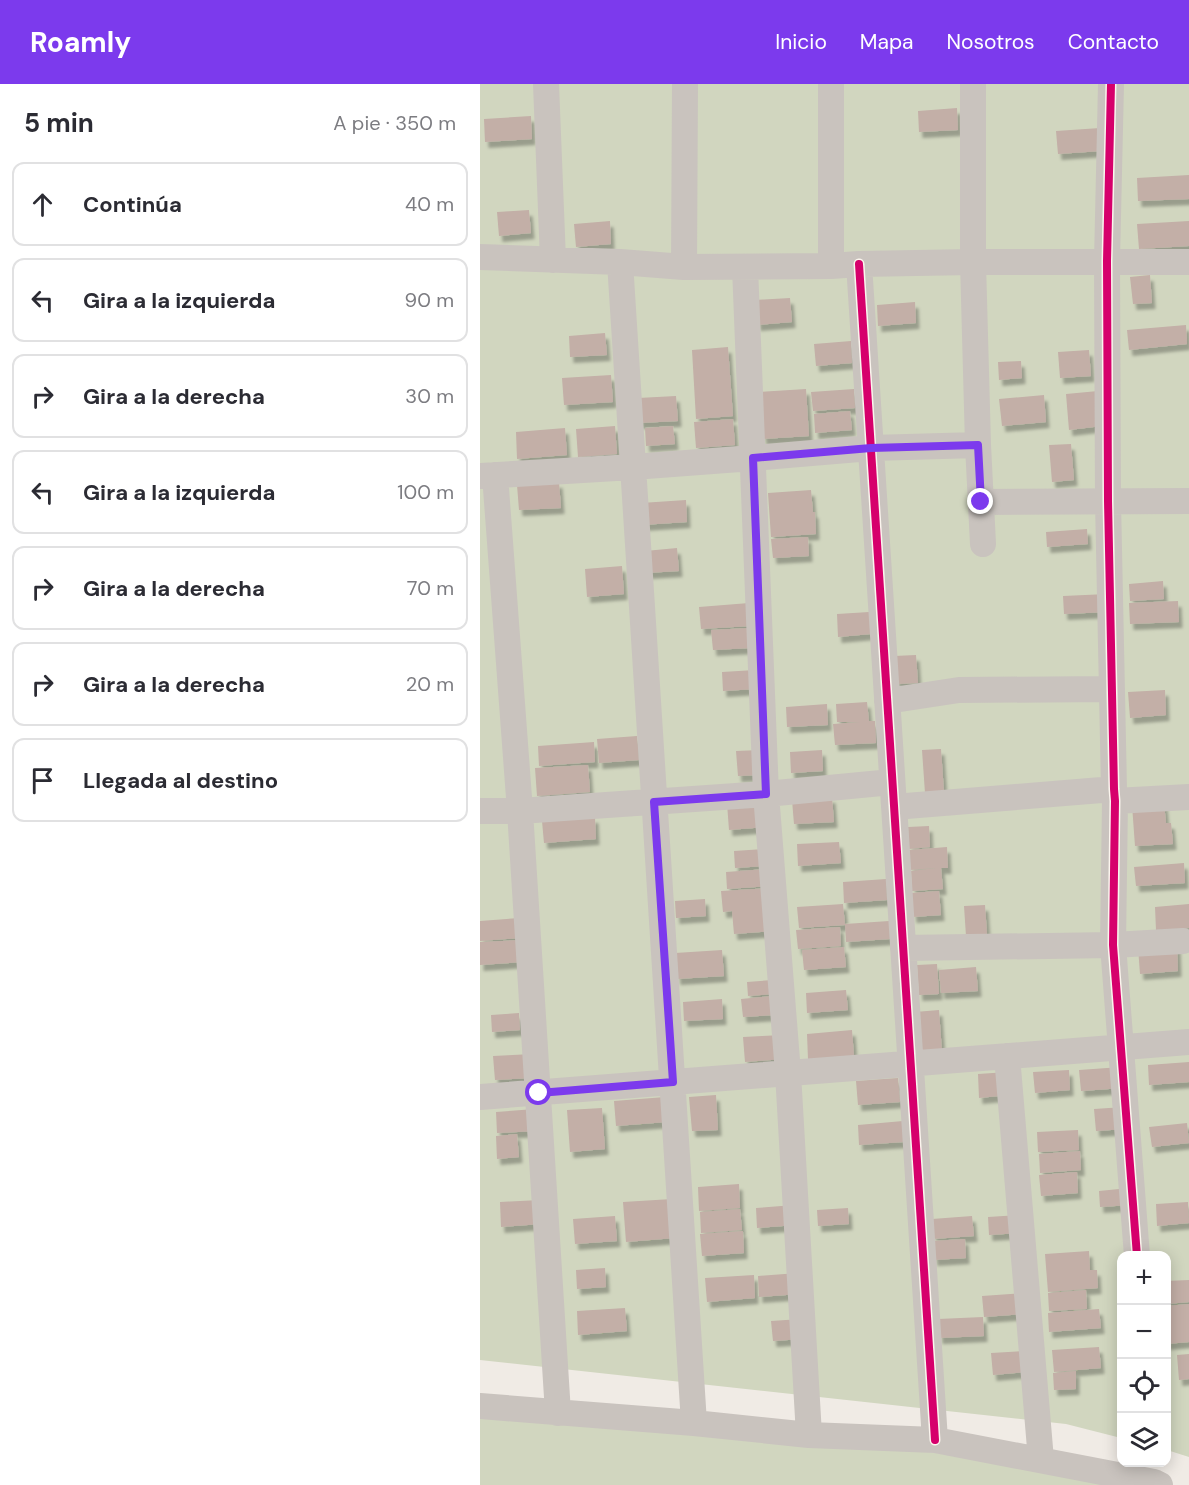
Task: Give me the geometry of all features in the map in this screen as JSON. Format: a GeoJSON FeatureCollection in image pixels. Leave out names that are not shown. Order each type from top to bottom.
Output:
{"type":"FeatureCollection","features":[{"type":"Feature","properties":{"kind":"street"},"geometry":{"type":"LineString","coordinates":[[546,84],[553,260]]}},
{"type":"Feature","properties":{"kind":"street"},"geometry":{"type":"LineString","coordinates":[[684,267],[685,84]]}},
{"type":"Feature","properties":{"kind":"street"},"geometry":{"type":"LineString","coordinates":[[831,84],[831,266]]}},
{"type":"Feature","properties":{"kind":"street"},"geometry":{"type":"LineString","coordinates":[[973,84],[973,262],[983,544]]}},
{"type":"Feature","properties":{"kind":"street"},"geometry":{"type":"LineString","coordinates":[[1112,84],[1107,261],[1108,501],[1115,795],[1113,945],[1137,1251]]}},
{"type":"Feature","properties":{"kind":"street"},"geometry":{"type":"LineString","coordinates":[[480,257],[620,262],[684,267],[973,262],[1189,262]]}},
{"type":"Feature","properties":{"kind":"street"},"geometry":{"type":"LineString","coordinates":[[620,262],[694,1424]]}},
{"type":"Feature","properties":{"kind":"street"},"geometry":{"type":"LineString","coordinates":[[859,264],[935,1440]]}},
{"type":"Feature","properties":{"kind":"street"},"geometry":{"type":"LineString","coordinates":[[745,267],[766,794],[788,1073],[809,1435]]}},
{"type":"Feature","properties":{"kind":"street"},"geometry":{"type":"LineString","coordinates":[[558,1413],[520,811],[487,476],[871,448],[978,445]]}},
{"type":"Feature","properties":{"kind":"street"},"geometry":{"type":"LineString","coordinates":[[981,502],[1189,501]]}},
{"type":"Feature","properties":{"kind":"street"},"geometry":{"type":"LineString","coordinates":[[887,701],[959,690],[1112,689]]}},
{"type":"Feature","properties":{"kind":"street"},"geometry":{"type":"LineString","coordinates":[[480,811],[520,811],[766,794],[1189,797]]}},
{"type":"Feature","properties":{"kind":"street"},"geometry":{"type":"LineString","coordinates":[[903,948],[1113,945],[1183,941]]}},
{"type":"Feature","properties":{"kind":"street"},"geometry":{"type":"LineString","coordinates":[[480,1097],[1189,1042]]}},
{"type":"Feature","properties":{"kind":"street"},"geometry":{"type":"LineString","coordinates":[[1007,1056],[1041,1460]]}},
{"type":"Feature","properties":{"kind":"street"},"geometry":{"type":"LineString","coordinates":[[480,1406],[809,1435],[935,1440],[1041,1460],[1155,1477]]}},
{"type":"Feature","properties":{"kind":"green space"},"geometry":{"type":"Polygon","coordinates":[[[480,84],[1189,84],[1189,1457],[1171,1451],[1171,1251],[1117,1251],[1117,1437],[1066,1424],[480,1360],[480,84]]]}},
{"type":"Feature","properties":{"kind":"green space"},"geometry":{"type":"Polygon","coordinates":[[[480,1401],[937,1453],[1139,1485],[480,1485],[480,1401]]]}},
{"type":"Feature","properties":{"kind":"building"},"geometry":{"type":"Polygon","coordinates":[[[957,108],[958,130],[919,132],[918,111],[957,108]]]}},
{"type":"Feature","properties":{"kind":"building"},"geometry":{"type":"Polygon","coordinates":[[[531,116],[532,139],[485,142],[484,119],[531,116]]]}},
{"type":"Feature","properties":{"kind":"building"},"geometry":{"type":"Polygon","coordinates":[[[1100,128],[1101,151],[1058,154],[1056,131],[1100,128]]]}},
{"type":"Feature","properties":{"kind":"building"},"geometry":{"type":"Polygon","coordinates":[[[1189,175],[1189,199],[1138,201],[1137,178],[1189,175]]]}},
{"type":"Feature","properties":{"kind":"building"},"geometry":{"type":"Polygon","coordinates":[[[529,210],[531,233],[499,236],[497,212],[529,210]]]}},
{"type":"Feature","properties":{"kind":"building"},"geometry":{"type":"Polygon","coordinates":[[[610,221],[611,244],[576,247],[574,224],[610,221]]]}},
{"type":"Feature","properties":{"kind":"building"},"geometry":{"type":"Polygon","coordinates":[[[1189,221],[1189,246],[1139,249],[1137,224],[1189,221]]]}},
{"type":"Feature","properties":{"kind":"building"},"geometry":{"type":"Polygon","coordinates":[[[1150,275],[1152,303],[1133,304],[1130,277],[1150,275]]]}},
{"type":"Feature","properties":{"kind":"building"},"geometry":{"type":"Polygon","coordinates":[[[790,298],[792,322],[757,325],[755,300],[790,298]]]}},
{"type":"Feature","properties":{"kind":"building"},"geometry":{"type":"Polygon","coordinates":[[[915,302],[916,323],[878,326],[877,305],[915,302]]]}},
{"type":"Feature","properties":{"kind":"building"},"geometry":{"type":"Polygon","coordinates":[[[1186,325],[1187,344],[1129,350],[1127,330],[1186,325]]]}},
{"type":"Feature","properties":{"kind":"building"},"geometry":{"type":"Polygon","coordinates":[[[605,333],[607,355],[570,357],[569,336],[605,333]]]}},
{"type":"Feature","properties":{"kind":"building"},"geometry":{"type":"Polygon","coordinates":[[[851,341],[852,363],[816,366],[814,344],[851,341]]]}},
{"type":"Feature","properties":{"kind":"building"},"geometry":{"type":"Polygon","coordinates":[[[728,347],[733,416],[696,419],[692,350],[728,347]]]}},
{"type":"Feature","properties":{"kind":"building"},"geometry":{"type":"Polygon","coordinates":[[[1089,350],[1091,376],[1060,378],[1058,352],[1089,350]]]}},
{"type":"Feature","properties":{"kind":"building"},"geometry":{"type":"Polygon","coordinates":[[[1021,361],[1022,378],[999,380],[998,362],[1021,361]]]}},
{"type":"Feature","properties":{"kind":"building"},"geometry":{"type":"Polygon","coordinates":[[[611,375],[613,402],[564,405],[562,378],[611,375]]]}},
{"type":"Feature","properties":{"kind":"building"},"geometry":{"type":"Polygon","coordinates":[[[806,389],[809,436],[763,439],[758,392],[806,389]]]}},
{"type":"Feature","properties":{"kind":"building"},"geometry":{"type":"Polygon","coordinates":[[[854,389],[855,408],[813,411],[811,392],[854,389]]]}},
{"type":"Feature","properties":{"kind":"building"},"geometry":{"type":"Polygon","coordinates":[[[1098,391],[1102,426],[1069,430],[1066,394],[1098,391]]]}},
{"type":"Feature","properties":{"kind":"building"},"geometry":{"type":"Polygon","coordinates":[[[1044,395],[1046,422],[1002,426],[999,399],[1044,395]]]}},
{"type":"Feature","properties":{"kind":"building"},"geometry":{"type":"Polygon","coordinates":[[[676,396],[678,421],[639,423],[638,398],[676,396]]]}},
{"type":"Feature","properties":{"kind":"building"},"geometry":{"type":"Polygon","coordinates":[[[850,411],[852,430],[815,433],[814,414],[850,411]]]}},
{"type":"Feature","properties":{"kind":"building"},"geometry":{"type":"Polygon","coordinates":[[[733,419],[735,445],[696,448],[694,422],[733,419]]]}},
{"type":"Feature","properties":{"kind":"building"},"geometry":{"type":"Polygon","coordinates":[[[615,426],[617,454],[578,457],[576,429],[615,426]]]}},
{"type":"Feature","properties":{"kind":"building"},"geometry":{"type":"Polygon","coordinates":[[[673,426],[675,444],[646,446],[645,428],[673,426]]]}},
{"type":"Feature","properties":{"kind":"building"},"geometry":{"type":"Polygon","coordinates":[[[565,428],[567,455],[517,459],[516,432],[565,428]]]}},
{"type":"Feature","properties":{"kind":"building"},"geometry":{"type":"Polygon","coordinates":[[[1071,444],[1074,480],[1052,482],[1049,445],[1071,444]]]}},
{"type":"Feature","properties":{"kind":"building"},"geometry":{"type":"Polygon","coordinates":[[[559,482],[561,508],[519,510],[517,485],[559,482]]]}},
{"type":"Feature","properties":{"kind":"building"},"geometry":{"type":"Polygon","coordinates":[[[811,490],[816,534],[771,537],[768,493],[811,490]]]}},
{"type":"Feature","properties":{"kind":"building"},"geometry":{"type":"Polygon","coordinates":[[[686,500],[687,522],[642,525],[641,503],[686,500]]]}},
{"type":"Feature","properties":{"kind":"building"},"geometry":{"type":"Polygon","coordinates":[[[1087,529],[1088,544],[1047,547],[1046,532],[1087,529]]]}},
{"type":"Feature","properties":{"kind":"building"},"geometry":{"type":"Polygon","coordinates":[[[808,537],[809,556],[773,558],[771,539],[808,537]]]}},
{"type":"Feature","properties":{"kind":"building"},"geometry":{"type":"Polygon","coordinates":[[[677,548],[679,571],[646,573],[645,551],[677,548]]]}},
{"type":"Feature","properties":{"kind":"building"},"geometry":{"type":"Polygon","coordinates":[[[622,566],[624,594],[587,597],[585,569],[622,566]]]}},
{"type":"Feature","properties":{"kind":"building"},"geometry":{"type":"Polygon","coordinates":[[[1163,581],[1164,599],[1130,601],[1129,584],[1163,581]]]}},
{"type":"Feature","properties":{"kind":"building"},"geometry":{"type":"Polygon","coordinates":[[[1107,594],[1108,612],[1064,614],[1063,596],[1107,594]]]}},
{"type":"Feature","properties":{"kind":"building"},"geometry":{"type":"Polygon","coordinates":[[[1178,601],[1179,622],[1130,624],[1129,603],[1178,601]]]}},
{"type":"Feature","properties":{"kind":"building"},"geometry":{"type":"Polygon","coordinates":[[[749,603],[751,626],[701,629],[699,607],[749,603]]]}},
{"type":"Feature","properties":{"kind":"building"},"geometry":{"type":"Polygon","coordinates":[[[869,612],[871,634],[838,637],[837,614],[869,612]]]}},
{"type":"Feature","properties":{"kind":"building"},"geometry":{"type":"Polygon","coordinates":[[[749,628],[751,648],[713,650],[711,630],[749,628]]]}},
{"type":"Feature","properties":{"kind":"building"},"geometry":{"type":"Polygon","coordinates":[[[916,655],[918,683],[896,684],[894,656],[916,655]]]}},
{"type":"Feature","properties":{"kind":"building"},"geometry":{"type":"Polygon","coordinates":[[[755,670],[756,689],[723,691],[722,672],[755,670]]]}},
{"type":"Feature","properties":{"kind":"building"},"geometry":{"type":"Polygon","coordinates":[[[1165,690],[1166,715],[1130,718],[1128,692],[1165,690]]]}},
{"type":"Feature","properties":{"kind":"building"},"geometry":{"type":"Polygon","coordinates":[[[867,702],[869,721],[875,721],[876,743],[835,745],[833,724],[860,722],[837,722],[836,704],[867,702]]]}},
{"type":"Feature","properties":{"kind":"building"},"geometry":{"type":"Polygon","coordinates":[[[827,704],[828,725],[787,727],[786,707],[827,704]]]}},
{"type":"Feature","properties":{"kind":"building"},"geometry":{"type":"Polygon","coordinates":[[[637,736],[639,760],[599,763],[597,739],[637,736]]]}},
{"type":"Feature","properties":{"kind":"building"},"geometry":{"type":"Polygon","coordinates":[[[594,742],[595,762],[539,766],[538,746],[594,742]]]}},
{"type":"Feature","properties":{"kind":"building"},"geometry":{"type":"Polygon","coordinates":[[[941,749],[944,792],[925,793],[922,750],[941,749]]]}},
{"type":"Feature","properties":{"kind":"building"},"geometry":{"type":"Polygon","coordinates":[[[760,750],[761,775],[738,776],[736,751],[760,750]]]}},
{"type":"Feature","properties":{"kind":"building"},"geometry":{"type":"Polygon","coordinates":[[[822,750],[823,771],[791,773],[790,752],[822,750]]]}},
{"type":"Feature","properties":{"kind":"building"},"geometry":{"type":"Polygon","coordinates":[[[588,765],[590,792],[537,796],[535,768],[588,765]]]}},
{"type":"Feature","properties":{"kind":"building"},"geometry":{"type":"Polygon","coordinates":[[[832,797],[834,822],[794,824],[792,800],[832,797]]]}},
{"type":"Feature","properties":{"kind":"building"},"geometry":{"type":"Polygon","coordinates":[[[764,801],[766,827],[729,830],[727,803],[764,801]]]}},
{"type":"Feature","properties":{"kind":"building"},"geometry":{"type":"Polygon","coordinates":[[[1164,803],[1166,823],[1171,823],[1173,844],[1135,846],[1132,805],[1164,803]]]}},
{"type":"Feature","properties":{"kind":"building"},"geometry":{"type":"Polygon","coordinates":[[[595,817],[596,839],[544,843],[542,821],[595,817]]]}},
{"type":"Feature","properties":{"kind":"building"},"geometry":{"type":"Polygon","coordinates":[[[929,826],[930,847],[909,849],[908,827],[929,826]]]}},
{"type":"Feature","properties":{"kind":"building"},"geometry":{"type":"Polygon","coordinates":[[[839,842],[841,863],[798,866],[797,844],[839,842]]]}},
{"type":"Feature","properties":{"kind":"building"},"geometry":{"type":"Polygon","coordinates":[[[947,847],[948,868],[941,868],[943,889],[912,891],[911,871],[936,868],[910,870],[909,850],[947,847]]]}},
{"type":"Feature","properties":{"kind":"building"},"geometry":{"type":"Polygon","coordinates":[[[764,849],[765,866],[735,868],[734,851],[764,849]]]}},
{"type":"Feature","properties":{"kind":"building"},"geometry":{"type":"Polygon","coordinates":[[[1184,863],[1185,883],[1136,886],[1134,867],[1184,863]]]}},
{"type":"Feature","properties":{"kind":"building"},"geometry":{"type":"Polygon","coordinates":[[[768,869],[769,886],[727,889],[726,872],[768,869]]]}},
{"type":"Feature","properties":{"kind":"building"},"geometry":{"type":"Polygon","coordinates":[[[886,879],[887,900],[844,903],[843,882],[886,879]]]}},
{"type":"Feature","properties":{"kind":"building"},"geometry":{"type":"Polygon","coordinates":[[[770,888],[775,931],[734,934],[732,911],[723,912],[721,891],[770,888]]]}},
{"type":"Feature","properties":{"kind":"building"},"geometry":{"type":"Polygon","coordinates":[[[939,891],[941,915],[913,917],[911,893],[939,891]]]}},
{"type":"Feature","properties":{"kind":"building"},"geometry":{"type":"Polygon","coordinates":[[[705,899],[706,916],[676,918],[675,901],[705,899]]]}},
{"type":"Feature","properties":{"kind":"building"},"geometry":{"type":"Polygon","coordinates":[[[843,904],[845,925],[799,928],[797,907],[843,904]]]}},
{"type":"Feature","properties":{"kind":"building"},"geometry":{"type":"Polygon","coordinates":[[[1189,904],[1189,928],[1156,930],[1155,907],[1189,904]]]}},
{"type":"Feature","properties":{"kind":"building"},"geometry":{"type":"Polygon","coordinates":[[[985,905],[987,934],[966,936],[964,906],[985,905]]]}},
{"type":"Feature","properties":{"kind":"building"},"geometry":{"type":"Polygon","coordinates":[[[519,918],[520,938],[480,941],[480,921],[519,918]]]}},
{"type":"Feature","properties":{"kind":"building"},"geometry":{"type":"Polygon","coordinates":[[[889,921],[890,939],[846,942],[845,924],[889,921]]]}},
{"type":"Feature","properties":{"kind":"building"},"geometry":{"type":"Polygon","coordinates":[[[840,927],[841,946],[798,949],[796,930],[840,927]]]}},
{"type":"Feature","properties":{"kind":"building"},"geometry":{"type":"Polygon","coordinates":[[[521,940],[522,962],[480,965],[480,942],[521,940]]]}},
{"type":"Feature","properties":{"kind":"building"},"geometry":{"type":"Polygon","coordinates":[[[1177,944],[1178,971],[1140,974],[1138,947],[1177,944]]]}},
{"type":"Feature","properties":{"kind":"building"},"geometry":{"type":"Polygon","coordinates":[[[844,947],[846,967],[804,970],[802,950],[844,947]]]}},
{"type":"Feature","properties":{"kind":"building"},"geometry":{"type":"Polygon","coordinates":[[[722,950],[724,976],[677,979],[675,953],[722,950]]]}},
{"type":"Feature","properties":{"kind":"building"},"geometry":{"type":"Polygon","coordinates":[[[937,964],[939,994],[919,995],[917,965],[937,964]]]}},
{"type":"Feature","properties":{"kind":"building"},"geometry":{"type":"Polygon","coordinates":[[[976,967],[978,991],[941,993],[939,970],[976,967]]]}},
{"type":"Feature","properties":{"kind":"building"},"geometry":{"type":"Polygon","coordinates":[[[772,980],[773,994],[748,996],[747,982],[772,980]]]}},
{"type":"Feature","properties":{"kind":"building"},"geometry":{"type":"Polygon","coordinates":[[[846,990],[848,1010],[807,1013],[806,993],[846,990]]]}},
{"type":"Feature","properties":{"kind":"building"},"geometry":{"type":"Polygon","coordinates":[[[773,996],[774,1015],[743,1017],[741,999],[773,996]]]}},
{"type":"Feature","properties":{"kind":"building"},"geometry":{"type":"Polygon","coordinates":[[[722,999],[723,1019],[684,1021],[683,1002],[722,999]]]}},
{"type":"Feature","properties":{"kind":"building"},"geometry":{"type":"Polygon","coordinates":[[[939,1010],[942,1052],[917,1053],[915,1012],[939,1010]]]}},
{"type":"Feature","properties":{"kind":"building"},"geometry":{"type":"Polygon","coordinates":[[[519,1013],[520,1030],[492,1032],[491,1015],[519,1013]]]}},
{"type":"Feature","properties":{"kind":"building"},"geometry":{"type":"Polygon","coordinates":[[[852,1030],[854,1056],[808,1059],[807,1034],[852,1030]]]}},
{"type":"Feature","properties":{"kind":"building"},"geometry":{"type":"Polygon","coordinates":[[[782,1035],[784,1059],[745,1062],[743,1037],[782,1035]]]}},
{"type":"Feature","properties":{"kind":"building"},"geometry":{"type":"Polygon","coordinates":[[[532,1054],[533,1078],[495,1080],[493,1056],[532,1054]]]}},
{"type":"Feature","properties":{"kind":"building"},"geometry":{"type":"Polygon","coordinates":[[[1189,1062],[1189,1082],[1149,1085],[1148,1065],[1189,1062]]]}},
{"type":"Feature","properties":{"kind":"building"},"geometry":{"type":"Polygon","coordinates":[[[1121,1067],[1123,1088],[1081,1091],[1079,1070],[1121,1067]]]}},
{"type":"Feature","properties":{"kind":"building"},"geometry":{"type":"Polygon","coordinates":[[[1069,1070],[1070,1090],[1035,1093],[1033,1072],[1069,1070]]]}},
{"type":"Feature","properties":{"kind":"building"},"geometry":{"type":"Polygon","coordinates":[[[1008,1072],[1009,1095],[979,1098],[978,1074],[1008,1072]]]}},
{"type":"Feature","properties":{"kind":"building"},"geometry":{"type":"Polygon","coordinates":[[[898,1078],[900,1102],[858,1105],[856,1081],[898,1078]]]}},
{"type":"Feature","properties":{"kind":"building"},"geometry":{"type":"Polygon","coordinates":[[[716,1095],[718,1130],[692,1131],[689,1097],[716,1095]]]}},
{"type":"Feature","properties":{"kind":"building"},"geometry":{"type":"Polygon","coordinates":[[[665,1097],[667,1122],[616,1126],[614,1101],[665,1097]]]}},
{"type":"Feature","properties":{"kind":"building"},"geometry":{"type":"Polygon","coordinates":[[[1124,1107],[1126,1129],[1096,1131],[1094,1109],[1124,1107]]]}},
{"type":"Feature","properties":{"kind":"building"},"geometry":{"type":"Polygon","coordinates":[[[602,1108],[605,1149],[570,1152],[567,1110],[602,1108]]]}},
{"type":"Feature","properties":{"kind":"building"},"geometry":{"type":"Polygon","coordinates":[[[535,1109],[537,1131],[497,1133],[496,1112],[535,1109]]]}},
{"type":"Feature","properties":{"kind":"building"},"geometry":{"type":"Polygon","coordinates":[[[903,1121],[904,1142],[859,1145],[858,1125],[903,1121]]]}},
{"type":"Feature","properties":{"kind":"building"},"geometry":{"type":"Polygon","coordinates":[[[1187,1123],[1189,1143],[1152,1147],[1149,1127],[1187,1123]]]}},
{"type":"Feature","properties":{"kind":"building"},"geometry":{"type":"Polygon","coordinates":[[[1078,1130],[1079,1150],[1038,1152],[1037,1132],[1078,1130]]]}},
{"type":"Feature","properties":{"kind":"building"},"geometry":{"type":"Polygon","coordinates":[[[517,1134],[519,1157],[497,1159],[496,1136],[517,1134]]]}},
{"type":"Feature","properties":{"kind":"building"},"geometry":{"type":"Polygon","coordinates":[[[1080,1151],[1081,1170],[1040,1173],[1039,1154],[1080,1151]]]}},
{"type":"Feature","properties":{"kind":"building"},"geometry":{"type":"Polygon","coordinates":[[[1077,1172],[1078,1193],[1041,1196],[1039,1175],[1077,1172]]]}},
{"type":"Feature","properties":{"kind":"building"},"geometry":{"type":"Polygon","coordinates":[[[739,1184],[740,1208],[699,1211],[698,1187],[739,1184]]]}},
{"type":"Feature","properties":{"kind":"building"},"geometry":{"type":"Polygon","coordinates":[[[1129,1188],[1131,1205],[1100,1207],[1099,1191],[1129,1188]]]}},
{"type":"Feature","properties":{"kind":"building"},"geometry":{"type":"Polygon","coordinates":[[[672,1199],[675,1238],[626,1242],[623,1202],[672,1199]]]}},
{"type":"Feature","properties":{"kind":"building"},"geometry":{"type":"Polygon","coordinates":[[[540,1200],[541,1224],[501,1227],[500,1202],[540,1200]]]}},
{"type":"Feature","properties":{"kind":"building"},"geometry":{"type":"Polygon","coordinates":[[[1188,1202],[1189,1223],[1157,1226],[1156,1204],[1188,1202]]]}},
{"type":"Feature","properties":{"kind":"building"},"geometry":{"type":"Polygon","coordinates":[[[794,1205],[796,1225],[757,1228],[756,1208],[794,1205]]]}},
{"type":"Feature","properties":{"kind":"building"},"geometry":{"type":"Polygon","coordinates":[[[848,1208],[849,1224],[818,1226],[817,1210],[848,1208]]]}},
{"type":"Feature","properties":{"kind":"building"},"geometry":{"type":"Polygon","coordinates":[[[740,1209],[742,1230],[701,1233],[700,1212],[740,1209]]]}},
{"type":"Feature","properties":{"kind":"building"},"geometry":{"type":"Polygon","coordinates":[[[1019,1215],[1020,1233],[989,1235],[988,1217],[1019,1215]]]}},
{"type":"Feature","properties":{"kind":"building"},"geometry":{"type":"Polygon","coordinates":[[[615,1216],[617,1241],[575,1244],[573,1219],[615,1216]]]}},
{"type":"Feature","properties":{"kind":"building"},"geometry":{"type":"Polygon","coordinates":[[[972,1216],[974,1236],[933,1239],[932,1219],[972,1216]]]}},
{"type":"Feature","properties":{"kind":"building"},"geometry":{"type":"Polygon","coordinates":[[[743,1231],[744,1253],[702,1256],[700,1234],[743,1231]]]}},
{"type":"Feature","properties":{"kind":"building"},"geometry":{"type":"Polygon","coordinates":[[[965,1239],[966,1258],[934,1260],[932,1241],[965,1239]]]}},
{"type":"Feature","properties":{"kind":"building"},"geometry":{"type":"Polygon","coordinates":[[[1089,1251],[1090,1270],[1097,1270],[1098,1288],[1048,1292],[1045,1254],[1089,1251]]]}},
{"type":"Feature","properties":{"kind":"building"},"geometry":{"type":"Polygon","coordinates":[[[605,1268],[606,1287],[577,1289],[576,1270],[605,1268]]]}},
{"type":"Feature","properties":{"kind":"building"},"geometry":{"type":"Polygon","coordinates":[[[798,1273],[800,1294],[759,1297],[758,1276],[798,1273]]]}},
{"type":"Feature","properties":{"kind":"building"},"geometry":{"type":"Polygon","coordinates":[[[754,1275],[755,1298],[707,1302],[705,1278],[754,1275]]]}},
{"type":"Feature","properties":{"kind":"building"},"geometry":{"type":"Polygon","coordinates":[[[1189,1280],[1189,1302],[1171,1304],[1171,1281],[1189,1280]]]}},
{"type":"Feature","properties":{"kind":"building"},"geometry":{"type":"Polygon","coordinates":[[[1086,1290],[1087,1309],[1049,1311],[1048,1293],[1086,1290]]]}},
{"type":"Feature","properties":{"kind":"building"},"geometry":{"type":"Polygon","coordinates":[[[1025,1293],[1026,1314],[984,1317],[982,1296],[1025,1293]]]}},
{"type":"Feature","properties":{"kind":"building"},"geometry":{"type":"Polygon","coordinates":[[[1189,1304],[1189,1342],[1171,1344],[1171,1306],[1189,1304]]]}},
{"type":"Feature","properties":{"kind":"building"},"geometry":{"type":"Polygon","coordinates":[[[625,1308],[627,1331],[578,1335],[577,1311],[625,1308]]]}},
{"type":"Feature","properties":{"kind":"building"},"geometry":{"type":"Polygon","coordinates":[[[1099,1309],[1101,1328],[1049,1332],[1048,1313],[1099,1309]]]}},
{"type":"Feature","properties":{"kind":"building"},"geometry":{"type":"Polygon","coordinates":[[[983,1317],[984,1336],[939,1338],[938,1319],[983,1317]]]}},
{"type":"Feature","properties":{"kind":"building"},"geometry":{"type":"Polygon","coordinates":[[[801,1319],[803,1339],[773,1341],[771,1321],[801,1319]]]}},
{"type":"Feature","properties":{"kind":"building"},"geometry":{"type":"Polygon","coordinates":[[[1099,1347],[1101,1368],[1054,1372],[1052,1350],[1099,1347]]]}},
{"type":"Feature","properties":{"kind":"building"},"geometry":{"type":"Polygon","coordinates":[[[1025,1351],[1026,1372],[993,1375],[991,1353],[1025,1351]]]}},
{"type":"Feature","properties":{"kind":"building"},"geometry":{"type":"Polygon","coordinates":[[[1189,1354],[1189,1379],[1179,1380],[1177,1355],[1189,1354]]]}},
{"type":"Feature","properties":{"kind":"building"},"geometry":{"type":"Polygon","coordinates":[[[1076,1371],[1076,1389],[1054,1390],[1053,1373],[1076,1371]]]}},
{"type":"Feature","properties":{"kind":"cycle path"},"geometry":{"type":"LineString","coordinates":[[1111,84],[1107,261],[1108,501],[1115,801],[1113,945],[1137,1251]]}},
{"type":"Feature","properties":{"kind":"cycle path"},"geometry":{"type":"LineString","coordinates":[[859,264],[935,1440]]}},
{"type":"Feature","properties":{"kind":"route"},"geometry":{"type":"LineString","coordinates":[[539,1093],[673,1082],[654,802],[766,794],[753,458],[871,448],[978,445],[981,502]]}}]}
